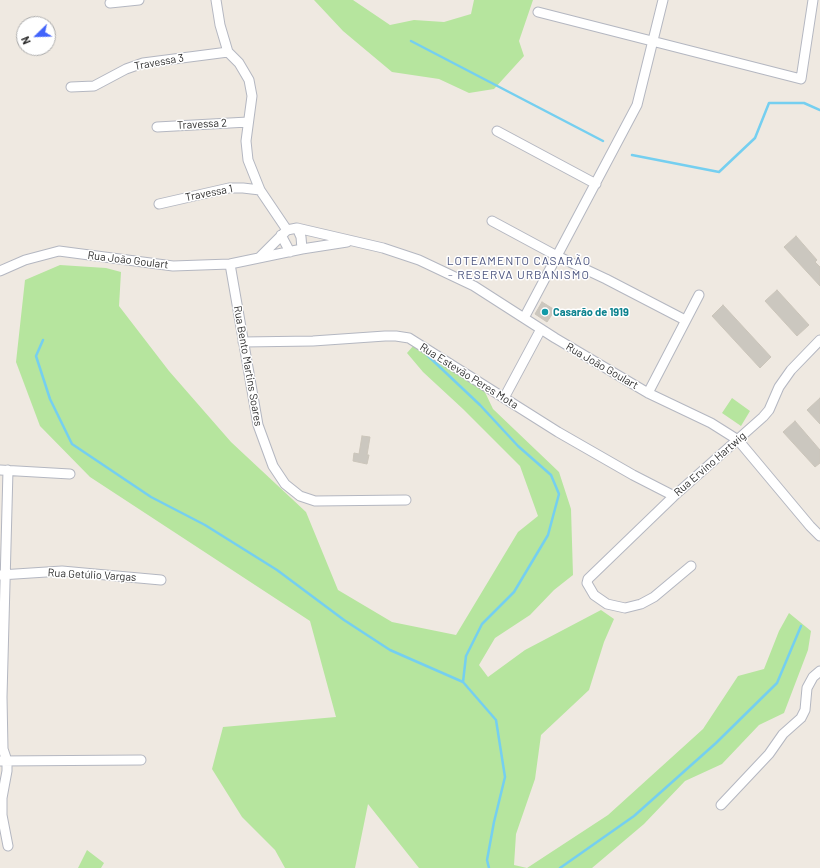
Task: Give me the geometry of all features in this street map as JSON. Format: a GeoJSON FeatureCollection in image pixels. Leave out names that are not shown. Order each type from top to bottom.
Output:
{"type":"FeatureCollection","features":[{"type":"Feature","properties":{"kind":"street"},"geometry":{"type":"LineString","coordinates":[[110,3],[138,0]]}},
{"type":"Feature","properties":{"kind":"street"},"geometry":{"type":"LineString","coordinates":[[216,0],[220,25],[228,52],[239,63],[249,80],[252,96],[246,141],[248,160],[260,190],[284,232],[290,252]]}},
{"type":"Feature","properties":{"kind":"street"},"geometry":{"type":"LineString","coordinates":[[524,318],[637,105],[663,0]]}},
{"type":"Feature","properties":{"kind":"street"},"geometry":{"type":"LineString","coordinates":[[538,12],[801,79],[813,0]]}},
{"type":"Feature","properties":{"kind":"street","name":"Travessa 3"},"geometry":{"type":"LineString","coordinates":[[71,87],[94,86],[126,69],[143,63],[228,52]]}},
{"type":"Feature","properties":{"kind":"street","name":"Travessa 2"},"geometry":{"type":"LineString","coordinates":[[157,127],[248,122]]}},
{"type":"Feature","properties":{"kind":"street"},"geometry":{"type":"LineString","coordinates":[[497,131],[596,184]]}},
{"type":"Feature","properties":{"kind":"street","name":"Travessa 1"},"geometry":{"type":"LineString","coordinates":[[159,204],[229,188],[260,190]]}},
{"type":"Feature","properties":{"kind":"street"},"geometry":{"type":"LineString","coordinates":[[492,221],[557,256],[606,279],[685,320]]}},
{"type":"Feature","properties":{"kind":"street"},"geometry":{"type":"LineString","coordinates":[[297,228],[302,249]]}},
{"type":"Feature","properties":{"kind":"street","name":"Rua João Goulart"},"geometry":{"type":"LineString","coordinates":[[284,232],[297,228],[382,248],[419,260],[474,286],[541,329],[648,392],[711,423],[738,440],[820,536]]}},
{"type":"Feature","properties":{"kind":"street"},"geometry":{"type":"LineString","coordinates":[[259,258],[284,232]]}},
{"type":"Feature","properties":{"kind":"street","name":"Rua João Goulart"},"geometry":{"type":"LineString","coordinates":[[0,272],[25,260],[59,251],[173,266],[230,264],[302,249],[353,241]]}},
{"type":"Feature","properties":{"kind":"street","name":"Rua Bento Martins Soares"},"geometry":{"type":"LineString","coordinates":[[230,264],[258,425],[273,466],[284,484],[300,496],[315,501],[406,500]]}},
{"type":"Feature","properties":{"kind":"street"},"geometry":{"type":"LineString","coordinates":[[648,392],[699,294]]}},
{"type":"Feature","properties":{"kind":"street"},"geometry":{"type":"LineString","coordinates":[[504,398],[541,329]]}},
{"type":"Feature","properties":{"kind":"street","name":"Rua Estevão Peres Mota"},"geometry":{"type":"LineString","coordinates":[[243,342],[313,341],[385,336],[409,338],[558,432],[633,475],[674,496]]}},
{"type":"Feature","properties":{"kind":"street","name":"Rua Ervino Hartwig"},"geometry":{"type":"LineString","coordinates":[[691,566],[654,597],[641,604],[625,608],[607,604],[594,595],[587,583],[588,579],[674,496],[763,417],[769,410],[779,387],[791,370],[820,340]]}},
{"type":"Feature","properties":{"kind":"street"},"geometry":{"type":"LineString","coordinates":[[8,846],[2,815],[2,798],[8,771],[3,761],[2,697],[4,470],[70,474]]}},
{"type":"Feature","properties":{"kind":"street","name":"Rua Getúlio Vargas"},"geometry":{"type":"LineString","coordinates":[[2,575],[62,571],[161,580]]}},
{"type":"Feature","properties":{"kind":"street"},"geometry":{"type":"LineString","coordinates":[[721,805],[768,754],[783,734],[801,718],[805,710],[807,688],[820,671]]}},
{"type":"Feature","properties":{"kind":"street"},"geometry":{"type":"LineString","coordinates":[[3,761],[141,760]]}},
{"type":"Feature","properties":{"kind":"green space"},"geometry":{"type":"Polygon","coordinates":[[[314,0],[353,0],[390,25],[414,20],[444,22],[471,14],[474,0],[533,0],[519,41],[524,56],[494,89],[469,93],[439,79],[392,72],[343,31],[314,0]]]}},
{"type":"Feature","properties":{"kind":"green space"},"geometry":{"type":"Polygon","coordinates":[[[60,265],[106,268],[121,272],[119,306],[169,371],[231,442],[306,512],[338,590],[392,622],[456,635],[518,532],[538,516],[520,466],[463,409],[423,372],[407,353],[414,345],[483,388],[493,409],[559,472],[571,509],[573,575],[554,590],[530,615],[495,638],[479,665],[488,677],[525,650],[601,610],[614,619],[604,642],[589,690],[541,735],[535,779],[516,834],[514,865],[527,868],[419,868],[368,804],[355,868],[285,868],[275,850],[242,817],[212,769],[223,727],[336,717],[310,621],[90,477],[40,426],[16,362],[25,280],[60,265]]]}},
{"type":"Feature","properties":{"kind":"green space"},"geometry":{"type":"Polygon","coordinates":[[[732,398],[750,411],[741,426],[722,413],[732,398]]]}},
{"type":"Feature","properties":{"kind":"green space"},"geometry":{"type":"Polygon","coordinates":[[[789,613],[811,631],[808,650],[784,713],[759,725],[722,764],[685,781],[644,824],[592,868],[527,868],[608,815],[703,729],[738,676],[764,669],[779,631],[789,613]]]}},
{"type":"Feature","properties":{"kind":"green space"},"geometry":{"type":"Polygon","coordinates":[[[87,850],[104,863],[101,868],[78,868],[87,850]]]}},
{"type":"Feature","properties":{"kind":"building"},"geometry":{"type":"Polygon","coordinates":[[[796,236],[817,260],[815,262],[820,267],[820,286],[784,247],[796,236]]]}},
{"type":"Feature","properties":{"kind":"building"},"geometry":{"type":"Polygon","coordinates":[[[777,290],[809,325],[797,336],[765,301],[777,290]]]}},
{"type":"Feature","properties":{"kind":"building","name":"Casarão de 1919"},"geometry":{"type":"Polygon","coordinates":[[[542,302],[555,310],[547,322],[535,314],[542,302]]]}},
{"type":"Feature","properties":{"kind":"building"},"geometry":{"type":"Polygon","coordinates":[[[723,305],[771,357],[760,368],[712,316],[723,305]]]}},
{"type":"Feature","properties":{"kind":"building"},"geometry":{"type":"Polygon","coordinates":[[[820,398],[820,424],[807,410],[820,398]]]}},
{"type":"Feature","properties":{"kind":"building"},"geometry":{"type":"Polygon","coordinates":[[[795,421],[820,450],[820,463],[815,467],[783,432],[795,421]]]}},
{"type":"Feature","properties":{"kind":"building"},"geometry":{"type":"Polygon","coordinates":[[[362,436],[370,437],[367,464],[353,461],[354,453],[359,454],[362,436]]]}},
{"type":"Feature","properties":{"kind":"waterway"},"geometry":{"type":"LineString","coordinates":[[411,41],[603,141]]}},
{"type":"Feature","properties":{"kind":"waterway"},"geometry":{"type":"LineString","coordinates":[[632,155],[719,172],[755,138],[769,103],[804,103],[820,110]]}},
{"type":"Feature","properties":{"kind":"waterway"},"geometry":{"type":"LineString","coordinates":[[43,340],[36,356],[50,399],[72,444],[151,497],[205,525],[277,570],[344,620],[390,650],[463,682]]}},
{"type":"Feature","properties":{"kind":"waterway"},"geometry":{"type":"LineString","coordinates":[[426,354],[480,405],[518,446],[551,475],[559,494],[548,535],[514,592],[482,624],[466,656],[463,682],[496,720],[505,777],[494,822],[487,860],[489,868]]}},
{"type":"Feature","properties":{"kind":"waterway"},"geometry":{"type":"LineString","coordinates":[[560,868],[634,816],[716,743],[777,683],[801,626]]}},
{"type":"Feature","properties":{"kind":"place","name":"Casarão de 1919"},"geometry":{"type":"Point","coordinates":[545,312]}},
{"type":"Feature","properties":{"kind":"district","name":"LOTEAMENTO CASARÃO - RESERVA URBANISMO"},"geometry":{"type":"Point","coordinates":[519,268]}}]}
